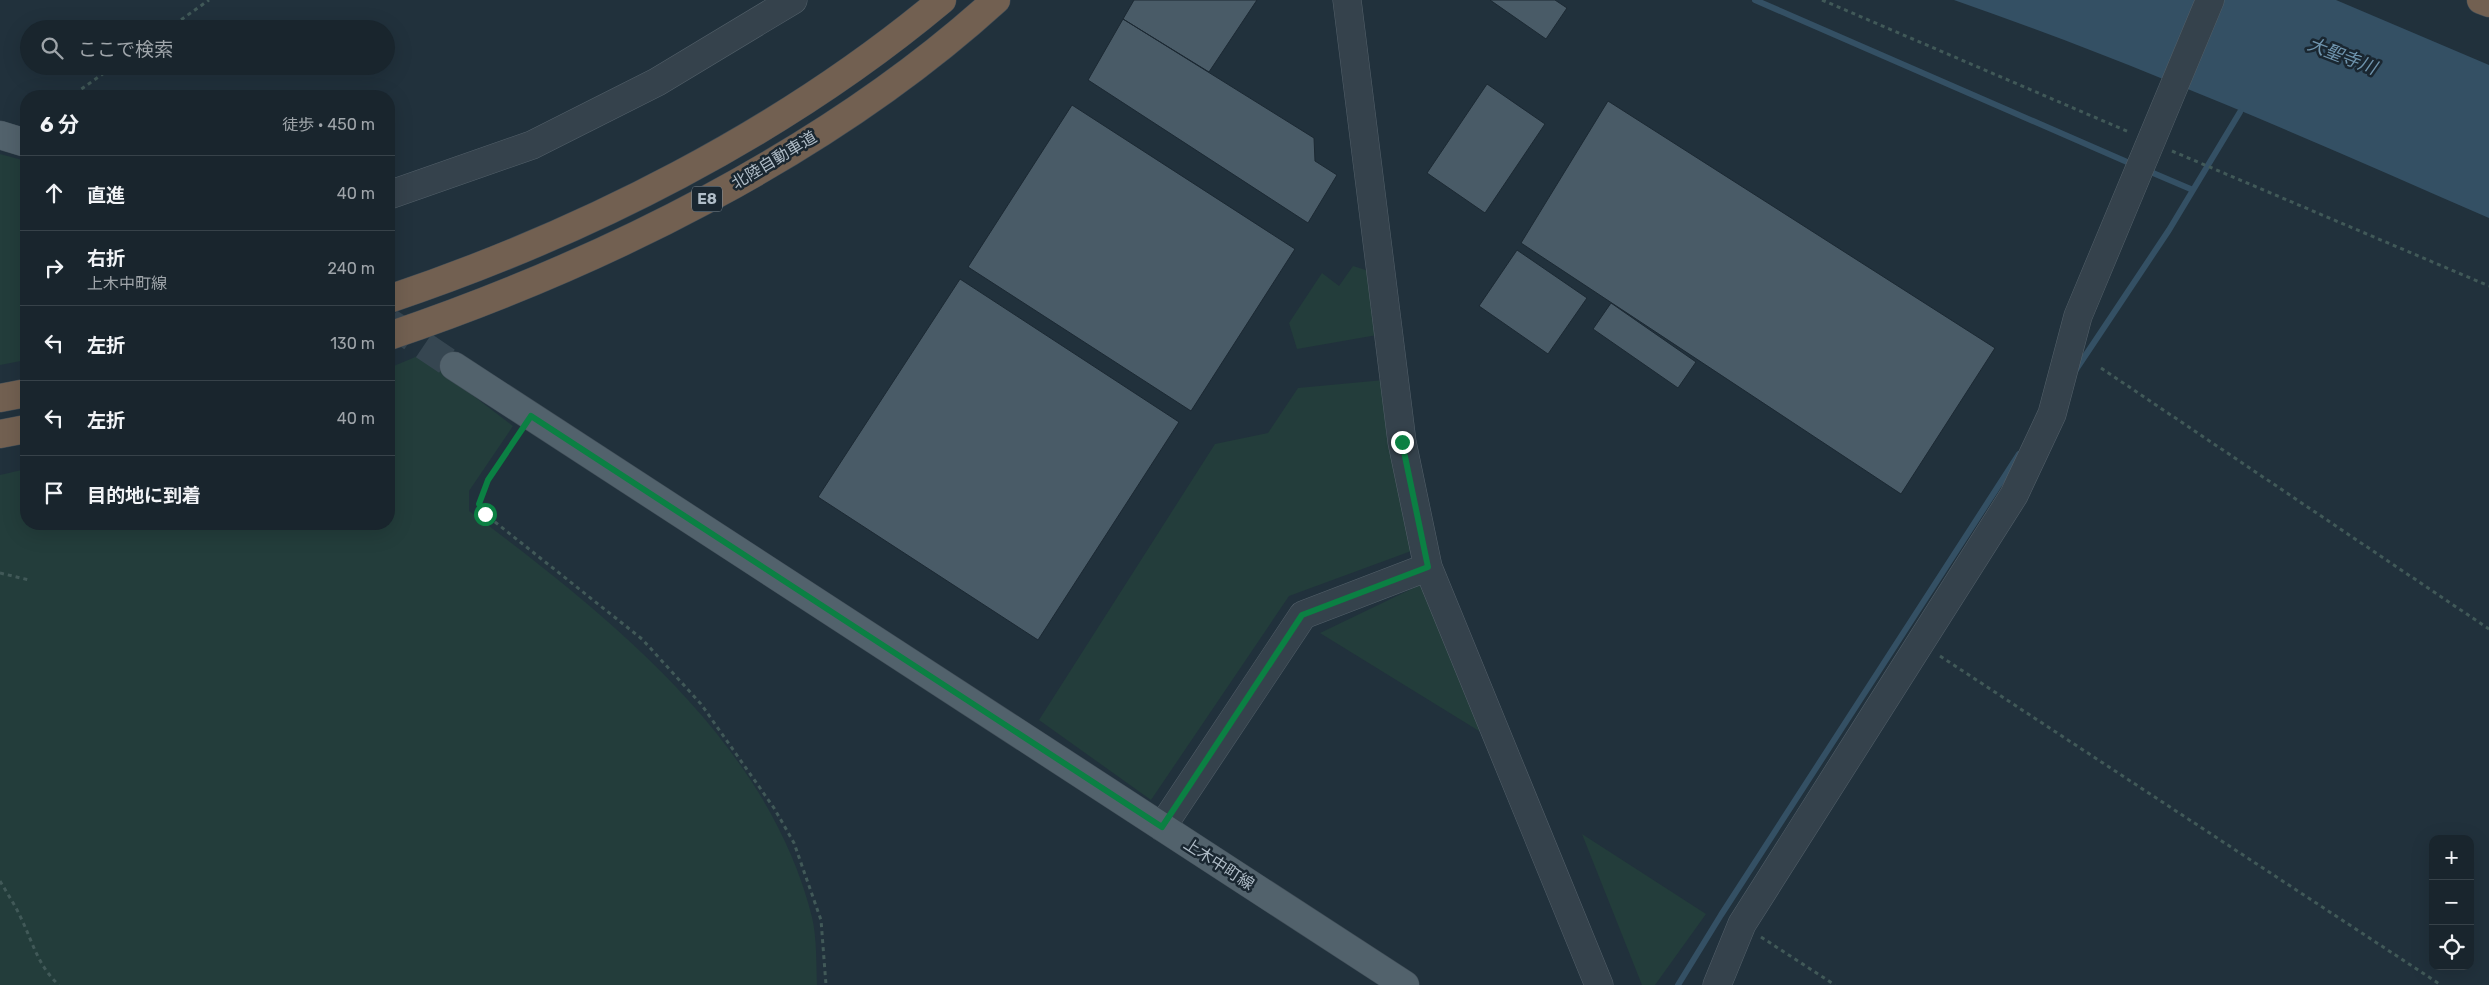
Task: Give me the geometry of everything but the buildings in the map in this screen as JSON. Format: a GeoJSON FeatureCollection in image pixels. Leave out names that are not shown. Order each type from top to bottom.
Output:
{"type":"FeatureCollection","features":[{"type":"Feature","properties":{"kind":"highway","name":"E8"},"geometry":{"type":"LineString","coordinates":[[395,296],[511,253],[604,212],[686,170],[765,126],[840,78],[907,29],[942,0]]}},
{"type":"Feature","properties":{"kind":"highway"},"geometry":{"type":"LineString","coordinates":[[2481,0],[2489,3]]}},
{"type":"Feature","properties":{"kind":"highway","name":"北陸自動車道"},"geometry":{"type":"LineString","coordinates":[[395,334],[526,285],[618,244],[784,156],[858,108],[927,57],[994,2]]}},
{"type":"Feature","properties":{"kind":"highway"},"geometry":{"type":"LineString","coordinates":[[0,398],[20,394]]}},
{"type":"Feature","properties":{"kind":"highway"},"geometry":{"type":"LineString","coordinates":[[0,434],[20,430]]}},
{"type":"Feature","properties":{"kind":"main road"},"geometry":{"type":"LineString","coordinates":[[0,135],[20,141]]}},
{"type":"Feature","properties":{"kind":"main road","name":"上木中町線"},"geometry":{"type":"LineString","coordinates":[[454,366],[1405,985]]}},
{"type":"Feature","properties":{"kind":"street"},"geometry":{"type":"LineString","coordinates":[[395,193],[532,145],[657,82],[793,0]]}},
{"type":"Feature","properties":{"kind":"street"},"geometry":{"type":"LineString","coordinates":[[1347,0],[1402,442],[1428,567],[1599,985]]}},
{"type":"Feature","properties":{"kind":"street"},"geometry":{"type":"LineString","coordinates":[[1717,985],[1742,924],[2014,495],[2052,414],[2078,316],[2210,0]]}},
{"type":"Feature","properties":{"kind":"street"},"geometry":{"type":"LineString","coordinates":[[1162,827],[1302,615],[1428,567]]}},
{"type":"Feature","properties":{"kind":"path"},"geometry":{"type":"LineString","coordinates":[[181,20],[209,0]]}},
{"type":"Feature","properties":{"kind":"path"},"geometry":{"type":"LineString","coordinates":[[80,90],[101,75]]}},
{"type":"Feature","properties":{"kind":"path"},"geometry":{"type":"LineString","coordinates":[[2101,368],[2489,629]]}},
{"type":"Feature","properties":{"kind":"path"},"geometry":{"type":"LineString","coordinates":[[531,416],[488,480],[479,504],[485,514],[642,639],[701,704],[774,808],[794,843],[821,920],[826,985]]}},
{"type":"Feature","properties":{"kind":"path"},"geometry":{"type":"LineString","coordinates":[[0,573],[29,580]]}},
{"type":"Feature","properties":{"kind":"path"},"geometry":{"type":"LineString","coordinates":[[1920,643],[2440,985]]}},
{"type":"Feature","properties":{"kind":"path"},"geometry":{"type":"LineString","coordinates":[[0,881],[22,918],[36,957],[46,973],[59,985]]}},
{"type":"Feature","properties":{"kind":"path"},"geometry":{"type":"LineString","coordinates":[[1742,924],[1835,985]]}},
{"type":"Feature","properties":{"kind":"green space"},"geometry":{"type":"Polygon","coordinates":[[[0,154],[20,159],[20,361],[0,365],[0,154]]]}},
{"type":"Feature","properties":{"kind":"green space"},"geometry":{"type":"Polygon","coordinates":[[[1353,266],[1369,271],[1377,335],[1297,349],[1289,323],[1322,273],[1339,286],[1353,266]]]}},
{"type":"Feature","properties":{"kind":"green space"},"geometry":{"type":"Polygon","coordinates":[[[420,355],[513,426],[469,491],[469,511],[522,551],[627,639],[676,687],[721,739],[759,794],[790,853],[814,925],[817,985],[0,985],[0,475],[20,470],[20,530],[395,530],[395,365],[420,355]]]}},
{"type":"Feature","properties":{"kind":"green space"},"geometry":{"type":"Polygon","coordinates":[[[1384,380],[1414,550],[1289,596],[1151,800],[1039,720],[1215,444],[1268,433],[1298,388],[1384,380]]]}},
{"type":"Feature","properties":{"kind":"green space"},"geometry":{"type":"Polygon","coordinates":[[[1426,582],[1492,739],[1320,633],[1426,582]]]}},
{"type":"Feature","properties":{"kind":"green space"},"geometry":{"type":"Polygon","coordinates":[[[1582,834],[1706,914],[1655,985],[1642,985],[1582,834]]]}},
{"type":"Feature","properties":{"kind":"water","name":"大聖寺川"},"geometry":{"type":"Polygon","coordinates":[[[1954,0],[2336,0],[2489,65],[2489,218],[2157,76],[1954,0]]]}},
{"type":"Feature","properties":{"kind":"waterway"},"geometry":{"type":"LineString","coordinates":[[1755,0],[2134,165]]}},
{"type":"Feature","properties":{"kind":"waterway"},"geometry":{"type":"LineString","coordinates":[[2075,371],[2169,230],[2240,112]]}},
{"type":"Feature","properties":{"kind":"waterway"},"geometry":{"type":"LineString","coordinates":[[2146,170],[2193,190]]}},
{"type":"Feature","properties":{"kind":"waterway"},"geometry":{"type":"LineString","coordinates":[[1678,985],[1721,915],[2019,454]]}},
{"type":"Feature","properties":{"kind":"tunnel"},"geometry":{"type":"LineString","coordinates":[[395,326],[454,366]]}},
{"type":"Feature","properties":{"kind":"route"},"geometry":{"type":"LineString","coordinates":[[485,514],[479,504],[488,480],[531,416],[1162,827],[1302,615],[1428,567],[1402,442]]}}]}
